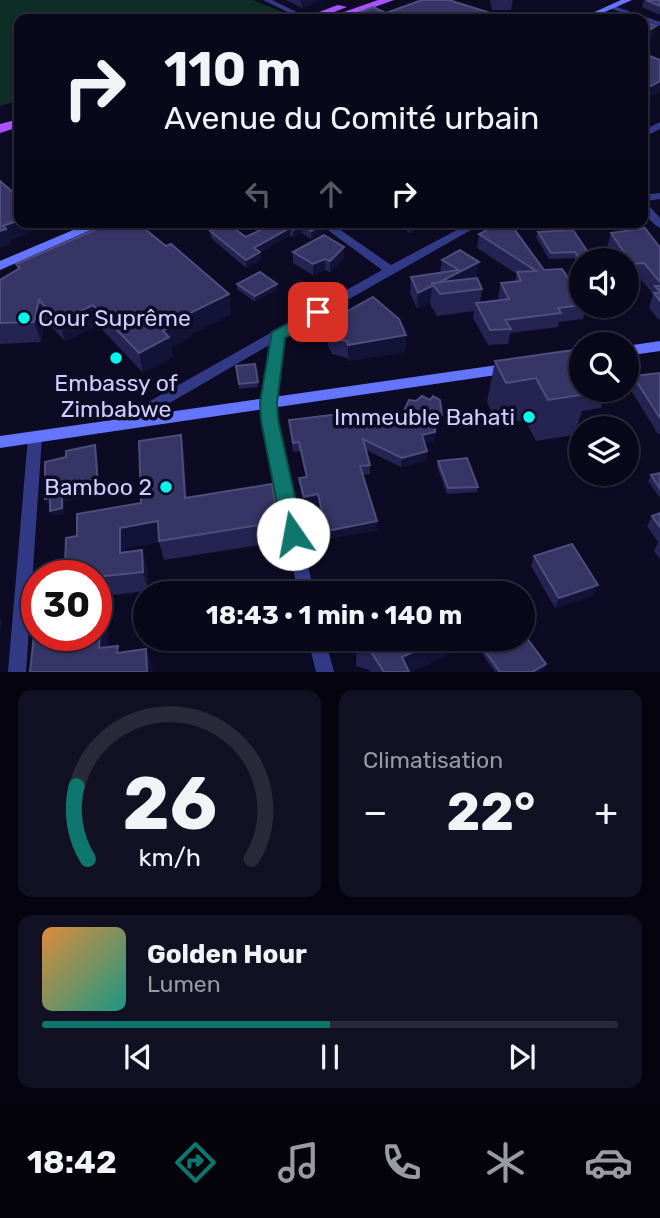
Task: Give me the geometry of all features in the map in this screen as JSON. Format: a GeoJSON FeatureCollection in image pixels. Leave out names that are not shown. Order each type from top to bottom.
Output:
{"type":"FeatureCollection","features":[{"type":"Feature","properties":{"kind":"main road"},"geometry":{"type":"LineString","coordinates":[[321,14],[363,0]]}},
{"type":"Feature","properties":{"kind":"main road"},"geometry":{"type":"LineString","coordinates":[[346,14],[389,0]]}},
{"type":"Feature","properties":{"kind":"street"},"geometry":{"type":"LineString","coordinates":[[266,0],[295,14]]}},
{"type":"Feature","properties":{"kind":"street"},"geometry":{"type":"LineString","coordinates":[[595,14],[628,0]]}},
{"type":"Feature","properties":{"kind":"street"},"geometry":{"type":"LineString","coordinates":[[611,7],[631,14]]}},
{"type":"Feature","properties":{"kind":"street"},"geometry":{"type":"LineString","coordinates":[[648,209],[660,225]]}},
{"type":"Feature","properties":{"kind":"street"},"geometry":{"type":"LineString","coordinates":[[0,266],[89,228]]}},
{"type":"Feature","properties":{"kind":"street"},"geometry":{"type":"LineString","coordinates":[[330,228],[390,270]]}},
{"type":"Feature","properties":{"kind":"street"},"geometry":{"type":"LineString","coordinates":[[125,422],[390,270],[469,228]]}},
{"type":"Feature","properties":{"kind":"street"},"geometry":{"type":"LineString","coordinates":[[278,336],[269,403],[270,420],[304,581]]}},
{"type":"Feature","properties":{"kind":"street"},"geometry":{"type":"LineString","coordinates":[[639,349],[660,346]]}},
{"type":"Feature","properties":{"kind":"street"},"geometry":{"type":"LineString","coordinates":[[0,442],[530,365]]}},
{"type":"Feature","properties":{"kind":"street"},"geometry":{"type":"LineString","coordinates":[[17,672],[35,437]]}},
{"type":"Feature","properties":{"kind":"street"},"geometry":{"type":"LineString","coordinates":[[320,651],[325,672]]}},
{"type":"Feature","properties":{"kind":"green space"},"geometry":{"type":"Polygon","coordinates":[[[0,0],[253,0],[285,13],[14,14],[14,102],[0,106],[0,0]]]}},
{"type":"Feature","properties":{"kind":"building"},"geometry":{"type":"Polygon","coordinates":[[[422,0],[449,0],[494,14],[355,14],[373,7],[386,13],[422,0]]]}},
{"type":"Feature","properties":{"kind":"building"},"geometry":{"type":"Polygon","coordinates":[[[646,0],[660,0],[660,6],[646,0]]]}},
{"type":"Feature","properties":{"kind":"building"},"geometry":{"type":"Polygon","coordinates":[[[648,55],[660,60],[660,81],[651,86],[648,85],[648,55]]]}},
{"type":"Feature","properties":{"kind":"building"},"geometry":{"type":"Polygon","coordinates":[[[0,181],[14,193],[14,222],[3,226],[6,229],[0,231],[0,181]]]}},
{"type":"Feature","properties":{"kind":"building"},"geometry":{"type":"Polygon","coordinates":[[[99,228],[144,228],[166,246],[171,244],[229,294],[186,315],[188,317],[163,331],[169,337],[139,353],[93,305],[59,321],[39,300],[34,322],[0,323],[0,280],[20,268],[16,264],[99,228]]]}},
{"type":"Feature","properties":{"kind":"building"},"geometry":{"type":"Polygon","coordinates":[[[216,228],[233,228],[246,237],[265,228],[290,228],[254,248],[260,252],[246,260],[210,231],[216,228]]]}},
{"type":"Feature","properties":{"kind":"building"},"geometry":{"type":"Polygon","coordinates":[[[491,228],[513,228],[544,270],[562,269],[569,279],[569,307],[558,308],[561,313],[505,320],[511,329],[490,330],[476,303],[509,299],[501,283],[521,281],[517,272],[536,271],[479,234],[491,228]]]}},
{"type":"Feature","properties":{"kind":"building"},"geometry":{"type":"Polygon","coordinates":[[[645,228],[660,248],[660,282],[644,263],[639,263],[639,248],[621,248],[611,233],[645,228]]]}},
{"type":"Feature","properties":{"kind":"building"},"geometry":{"type":"Polygon","coordinates":[[[573,230],[585,248],[569,248],[569,252],[551,253],[538,232],[573,230]]]}},
{"type":"Feature","properties":{"kind":"building"},"geometry":{"type":"Polygon","coordinates":[[[324,235],[344,247],[330,261],[325,259],[313,264],[293,252],[324,235]]]}},
{"type":"Feature","properties":{"kind":"building"},"geometry":{"type":"Polygon","coordinates":[[[460,250],[479,262],[438,283],[432,283],[432,286],[418,293],[411,277],[459,270],[442,260],[460,250]]]}},
{"type":"Feature","properties":{"kind":"building"},"geometry":{"type":"Polygon","coordinates":[[[260,272],[277,284],[255,296],[237,284],[260,272]]]}},
{"type":"Feature","properties":{"kind":"building"},"geometry":{"type":"Polygon","coordinates":[[[477,278],[482,289],[440,294],[432,283],[477,278]]]}},
{"type":"Feature","properties":{"kind":"building"},"geometry":{"type":"Polygon","coordinates":[[[373,297],[399,319],[406,335],[348,345],[347,341],[332,338],[328,329],[337,317],[373,297]]]}},
{"type":"Feature","properties":{"kind":"building"},"geometry":{"type":"Polygon","coordinates":[[[569,351],[569,397],[548,400],[536,378],[506,383],[495,361],[569,351]]]}},
{"type":"Feature","properties":{"kind":"building"},"geometry":{"type":"Polygon","coordinates":[[[255,364],[258,382],[239,384],[236,366],[255,364]]]}},
{"type":"Feature","properties":{"kind":"building"},"geometry":{"type":"Polygon","coordinates":[[[660,373],[660,418],[639,385],[639,375],[660,373]]]}},
{"type":"Feature","properties":{"kind":"building"},"geometry":{"type":"Polygon","coordinates":[[[422,396],[430,400],[433,396],[440,400],[442,415],[435,417],[435,432],[422,435],[427,451],[402,458],[363,439],[370,465],[360,466],[377,521],[327,531],[318,494],[304,497],[299,478],[307,477],[299,442],[293,443],[289,420],[356,412],[359,425],[381,416],[393,421],[404,411],[409,400],[416,401],[422,396]]]}},
{"type":"Feature","properties":{"kind":"building"},"geometry":{"type":"Polygon","coordinates":[[[181,435],[185,498],[272,484],[278,522],[159,541],[158,521],[120,528],[120,553],[142,550],[143,572],[112,575],[112,560],[65,560],[66,538],[77,536],[77,514],[141,503],[139,441],[181,435]]]}},
{"type":"Feature","properties":{"kind":"building"},"geometry":{"type":"Polygon","coordinates":[[[95,445],[98,485],[91,486],[92,490],[62,497],[62,508],[50,511],[50,498],[45,499],[45,462],[66,457],[66,451],[95,445]]]}},
{"type":"Feature","properties":{"kind":"building"},"geometry":{"type":"Polygon","coordinates":[[[467,458],[478,487],[448,488],[438,461],[467,458]]]}},
{"type":"Feature","properties":{"kind":"building"},"geometry":{"type":"Polygon","coordinates":[[[660,473],[660,489],[651,475],[660,473]]]}},
{"type":"Feature","properties":{"kind":"building"},"geometry":{"type":"Polygon","coordinates":[[[660,513],[660,527],[652,516],[660,513]]]}},
{"type":"Feature","properties":{"kind":"building"},"geometry":{"type":"Polygon","coordinates":[[[572,544],[598,585],[559,598],[534,556],[572,544]]]}},
{"type":"Feature","properties":{"kind":"building"},"geometry":{"type":"Polygon","coordinates":[[[118,646],[117,653],[146,651],[147,672],[30,672],[32,651],[112,651],[112,647],[118,646]]]}},
{"type":"Feature","properties":{"kind":"building"},"geometry":{"type":"Polygon","coordinates":[[[535,649],[546,664],[532,672],[500,672],[485,651],[535,649]]]}},
{"type":"Feature","properties":{"kind":"building"},"geometry":{"type":"Polygon","coordinates":[[[371,651],[415,651],[402,657],[409,672],[384,672],[371,651]]]}},
{"type":"Feature","properties":{"kind":"place","name":"Cour Suprême"},"geometry":{"type":"Point","coordinates":[24,318]}},
{"type":"Feature","properties":{"kind":"place","name":"Embassy of Zimbabwe"},"geometry":{"type":"Point","coordinates":[116,358]}},
{"type":"Feature","properties":{"kind":"place","name":"Immeuble Bahati"},"geometry":{"type":"Point","coordinates":[529,417]}},
{"type":"Feature","properties":{"kind":"place","name":"Bamboo 2"},"geometry":{"type":"Point","coordinates":[166,487]}},
{"type":"Feature","properties":{"kind":"route"},"geometry":{"type":"LineString","coordinates":[[293,534],[269,403],[278,336],[318,312]]}}]}
